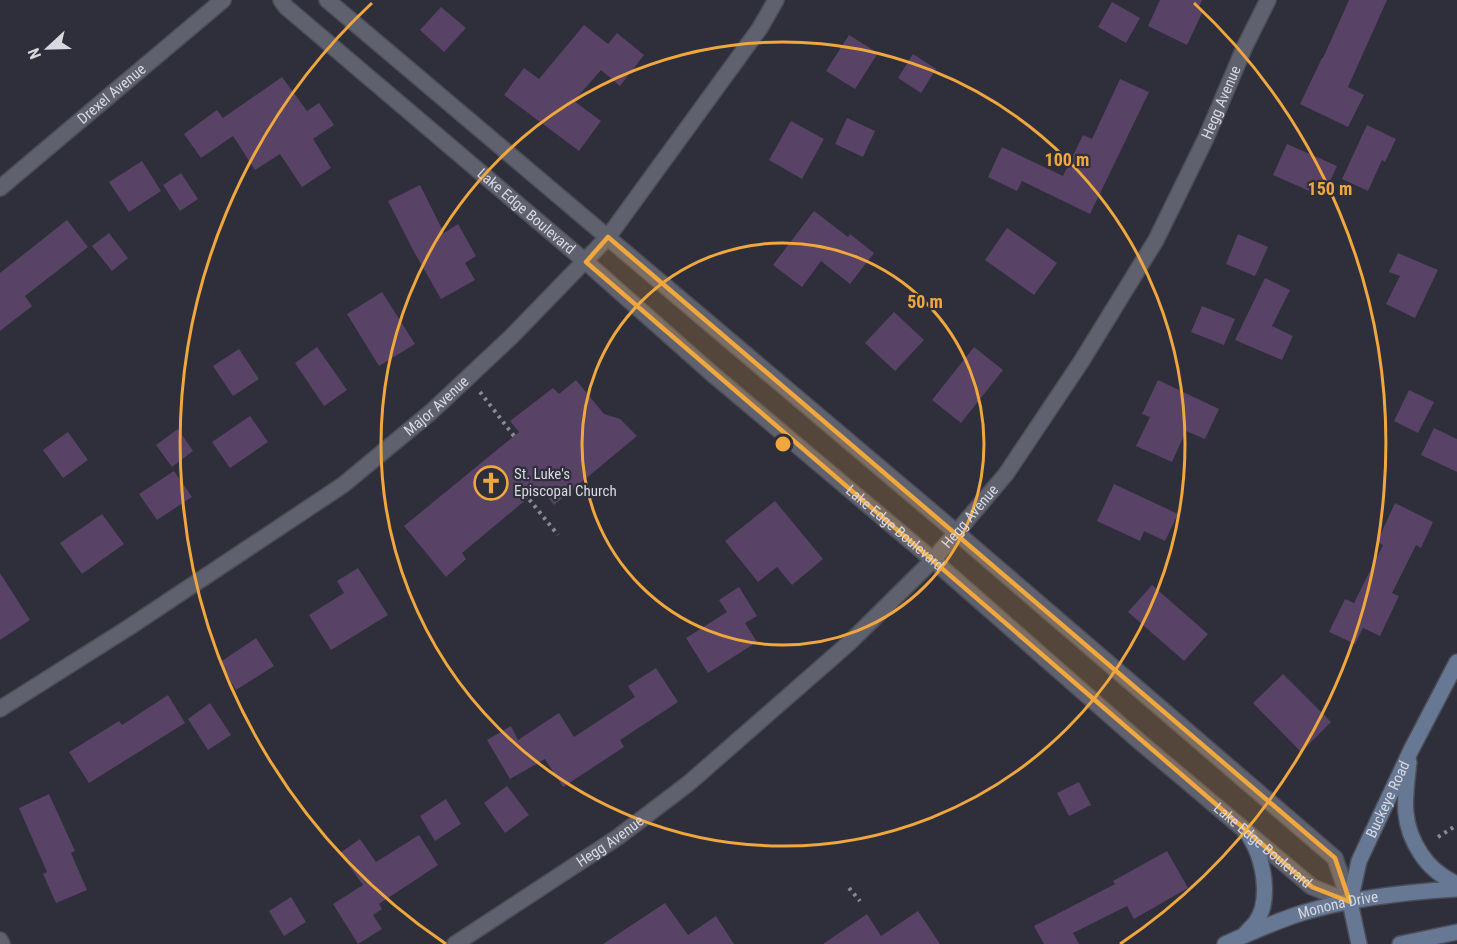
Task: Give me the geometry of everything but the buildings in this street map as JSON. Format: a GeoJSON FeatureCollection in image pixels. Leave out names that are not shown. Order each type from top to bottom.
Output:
{"type":"FeatureCollection","features":[{"type":"Feature","properties":{"kind":"street","name":"Drexel Avenue"},"geometry":{"type":"LineString","coordinates":[[0,188],[223,0]]}},
{"type":"Feature","properties":{"kind":"street","name":"Lake Edge Boulevard"},"geometry":{"type":"LineString","coordinates":[[281,0],[286,7],[586,261],[719,379],[933,560],[1140,742],[1312,887],[1350,902]]}},
{"type":"Feature","properties":{"kind":"street"},"geometry":{"type":"LineString","coordinates":[[327,0],[956,532],[1335,858],[1350,902]]}},
{"type":"Feature","properties":{"kind":"street","name":"Major Avenue"},"geometry":{"type":"LineString","coordinates":[[0,709],[128,628],[343,485],[431,412],[512,336],[609,237],[760,28],[776,0]]}},
{"type":"Feature","properties":{"kind":"street","name":"Hegg Avenue"},"geometry":{"type":"LineString","coordinates":[[455,944],[618,837],[688,783],[849,643],[933,560],[1006,474],[1081,362],[1156,240],[1206,138],[1245,46],[1268,0]]}},
{"type":"Feature","properties":{"kind":"street","name":"Buckeye Road"},"geometry":{"type":"LineString","coordinates":[[1359,944],[1350,902],[1359,861],[1411,750],[1457,662]]}},
{"type":"Feature","properties":{"kind":"street"},"geometry":{"type":"LineString","coordinates":[[1411,750],[1406,795],[1407,827],[1413,843],[1430,867],[1457,884]]}},
{"type":"Feature","properties":{"kind":"street"},"geometry":{"type":"LineString","coordinates":[[1243,936],[1257,921],[1263,899],[1261,863],[1248,833]]}},
{"type":"Feature","properties":{"kind":"street","name":"Monona Drive"},"geometry":{"type":"LineString","coordinates":[[1225,944],[1302,913],[1390,895],[1457,889]]}},
{"type":"Feature","properties":{"kind":"street"},"geometry":{"type":"LineString","coordinates":[[1400,944],[1457,933]]}},
{"type":"Feature","properties":{"kind":"street"},"geometry":{"type":"LineString","coordinates":[[0,940],[2,944]]}},
{"type":"Feature","properties":{"kind":"path"},"geometry":{"type":"LineString","coordinates":[[469,377],[513,436]]}},
{"type":"Feature","properties":{"kind":"path"},"geometry":{"type":"LineString","coordinates":[[520,488],[558,535]]}},
{"type":"Feature","properties":{"kind":"path"},"geometry":{"type":"LineString","coordinates":[[1438,837],[1457,825]]}},
{"type":"Feature","properties":{"kind":"path"},"geometry":{"type":"LineString","coordinates":[[849,888],[860,902]]}},
{"type":"Feature","properties":{"kind":"highlighted area"},"geometry":{"type":"Polygon","coordinates":[[[608,237],[1335,858],[1350,902],[1312,887],[586,262],[608,237]]]}},
{"type":"Feature","properties":{"kind":"place","name":"St. Luke's Episcopal Church"},"geometry":{"type":"Point","coordinates":[491,483]}}]}
